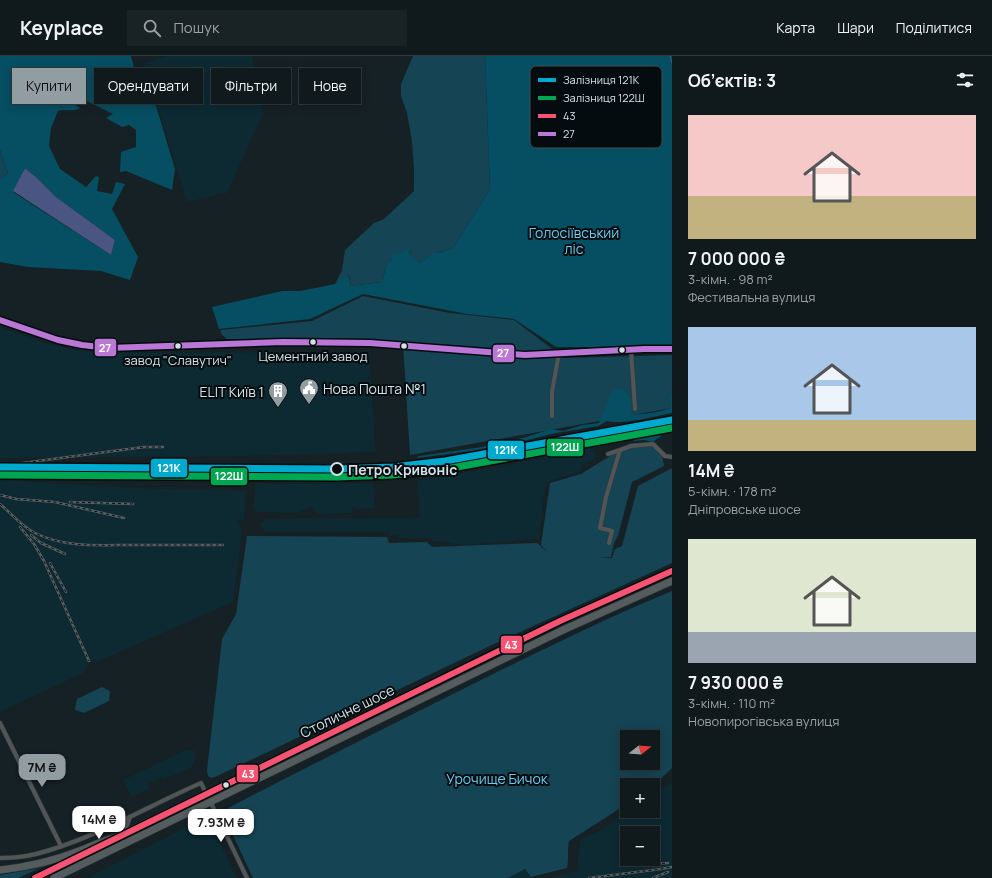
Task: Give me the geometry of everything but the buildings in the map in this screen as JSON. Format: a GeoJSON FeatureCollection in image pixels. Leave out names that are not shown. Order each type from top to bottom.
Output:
{"type":"FeatureCollection","features":[{"type":"Feature","properties":{"kind":"highway","name":"Столичне шосе"},"geometry":{"type":"LineString","coordinates":[[121,835],[560,621],[672,571]]}},
{"type":"Feature","properties":{"kind":"highway","name":"Столичне шосе"},"geometry":{"type":"LineString","coordinates":[[54,878],[563,630],[672,581]]}},
{"type":"Feature","properties":{"kind":"highway"},"geometry":{"type":"LineString","coordinates":[[0,870],[57,859],[121,835]]}},
{"type":"Feature","properties":{"kind":"main road","name":"Столичне шосе"},"geometry":{"type":"LineString","coordinates":[[35,878],[121,835]]}},
{"type":"Feature","properties":{"kind":"street"},"geometry":{"type":"LineString","coordinates":[[0,320],[58,340],[108,348],[283,342],[370,343],[525,355],[672,349]]}},
{"type":"Feature","properties":{"kind":"street"},"geometry":{"type":"LineString","coordinates":[[631,350],[635,409]]}},
{"type":"Feature","properties":{"kind":"street"},"geometry":{"type":"LineString","coordinates":[[552,416],[552,392],[559,353]]}},
{"type":"Feature","properties":{"kind":"street"},"geometry":{"type":"LineString","coordinates":[[608,454],[631,446],[653,444],[665,456],[672,457]]}},
{"type":"Feature","properties":{"kind":"street"},"geometry":{"type":"LineString","coordinates":[[609,543],[612,531],[600,528],[606,497],[620,450]]}},
{"type":"Feature","properties":{"kind":"street"},"geometry":{"type":"LineString","coordinates":[[0,723],[61,846]]}},
{"type":"Feature","properties":{"kind":"street"},"geometry":{"type":"LineString","coordinates":[[0,858],[31,855],[61,846],[104,830],[130,816],[201,783],[206,794]]}},
{"type":"Feature","properties":{"kind":"street"},"geometry":{"type":"LineString","coordinates":[[210,801],[247,878]]}},
{"type":"Feature","properties":{"kind":"street"},"geometry":{"type":"LineString","coordinates":[[121,835],[130,816]]}},
{"type":"Feature","properties":{"kind":"shaded area"},"geometry":{"type":"Polygon","coordinates":[[[167,56],[252,56],[254,68],[211,68],[211,104],[261,104],[263,114],[227,193],[187,202],[157,104],[203,104],[203,68],[146,68],[144,63],[167,56]]]}},
{"type":"Feature","properties":{"kind":"shaded area"},"geometry":{"type":"Polygon","coordinates":[[[25,168],[56,197],[115,240],[111,255],[13,191],[25,168]]]}},
{"type":"Feature","properties":{"kind":"shaded area"},"geometry":{"type":"Polygon","coordinates":[[[0,327],[45,343],[76,350],[119,353],[342,352],[342,354],[369,354],[376,452],[242,456],[0,458],[0,327]]]}},
{"type":"Feature","properties":{"kind":"shaded area"},"geometry":{"type":"Polygon","coordinates":[[[590,445],[597,457],[581,466],[580,472],[546,482],[539,539],[460,545],[443,541],[432,541],[431,538],[398,538],[398,535],[390,535],[390,532],[265,532],[260,525],[266,519],[420,517],[417,481],[527,461],[590,445]]]}},
{"type":"Feature","properties":{"kind":"shaded area"},"geometry":{"type":"Polygon","coordinates":[[[0,480],[136,488],[246,491],[244,522],[241,519],[237,521],[242,532],[233,602],[97,662],[95,660],[88,663],[83,673],[0,712],[0,480]]]}},
{"type":"Feature","properties":{"kind":"shaded area"},"geometry":{"type":"Polygon","coordinates":[[[373,483],[375,508],[357,509],[356,507],[353,507],[352,513],[318,514],[312,507],[297,513],[256,512],[253,507],[256,484],[373,483]]]}},
{"type":"Feature","properties":{"kind":"shaded area"},"geometry":{"type":"Polygon","coordinates":[[[186,750],[196,751],[194,764],[191,768],[163,780],[161,777],[148,784],[148,789],[131,797],[123,780],[186,750]]]}},
{"type":"Feature","properties":{"kind":"shaded area"},"geometry":{"type":"Polygon","coordinates":[[[672,782],[672,878],[550,878],[576,871],[580,842],[582,839],[605,828],[620,817],[660,818],[660,790],[672,782]]]}},
{"type":"Feature","properties":{"kind":"shaded area"},"geometry":{"type":"Polygon","coordinates":[[[206,816],[237,878],[87,878],[194,823],[206,816]]]}},
{"type":"Feature","properties":{"kind":"shaded area"},"geometry":{"type":"Polygon","coordinates":[[[525,869],[531,877],[530,878],[508,878],[525,869]]]}},
{"type":"Feature","properties":{"kind":"green space"},"geometry":{"type":"Polygon","coordinates":[[[0,56],[131,56],[134,68],[94,68],[94,104],[154,104],[175,169],[172,190],[126,171],[120,172],[121,152],[136,147],[136,130],[129,125],[122,127],[106,118],[113,114],[86,100],[86,68],[12,68],[12,104],[74,104],[80,108],[58,111],[51,128],[49,146],[60,169],[86,187],[96,176],[99,177],[97,191],[112,194],[116,182],[125,184],[112,209],[138,257],[130,280],[101,271],[28,267],[0,262],[0,179],[8,173],[0,150],[0,56]],[[25,168],[13,192],[111,255],[115,240],[56,197],[25,168]]]}},
{"type":"Feature","properties":{"kind":"green space"},"geometry":{"type":"Polygon","coordinates":[[[413,56],[485,56],[490,189],[453,248],[432,253],[420,263],[409,253],[411,250],[406,249],[387,263],[382,282],[351,286],[349,275],[335,284],[342,270],[345,250],[374,223],[384,219],[414,191],[412,142],[407,113],[401,96],[401,84],[413,56]]]}},
{"type":"Feature","properties":{"kind":"green space","name":"Голосіївський ліс"},"geometry":{"type":"Polygon","coordinates":[[[485,56],[672,56],[672,347],[556,347],[514,319],[467,314],[363,294],[310,319],[219,329],[212,307],[282,291],[300,291],[335,284],[348,274],[351,286],[382,282],[387,263],[393,260],[390,255],[400,253],[406,249],[411,249],[409,253],[420,263],[432,253],[438,253],[453,248],[490,189],[485,56]]]}},
{"type":"Feature","properties":{"kind":"green space"},"geometry":{"type":"Polygon","coordinates":[[[0,150],[8,173],[0,179],[0,150]]]}},
{"type":"Feature","properties":{"kind":"green space"},"geometry":{"type":"Polygon","coordinates":[[[363,296],[450,313],[514,320],[564,358],[672,355],[672,408],[410,455],[403,344],[227,339],[222,335],[220,330],[312,321],[363,296]]]}},
{"type":"Feature","properties":{"kind":"green space"},"geometry":{"type":"Polygon","coordinates":[[[613,388],[624,390],[631,398],[631,414],[651,413],[671,408],[670,396],[672,395],[672,413],[630,421],[607,421],[598,426],[551,434],[471,451],[417,458],[419,456],[482,447],[502,441],[523,438],[551,429],[563,431],[583,425],[599,423],[613,388]]]}},
{"type":"Feature","properties":{"kind":"green space"},"geometry":{"type":"Polygon","coordinates":[[[656,431],[661,436],[653,442],[644,440],[634,441],[632,439],[646,432],[656,431]]]}},
{"type":"Feature","properties":{"kind":"green space"},"geometry":{"type":"Polygon","coordinates":[[[626,446],[653,446],[662,455],[664,466],[632,482],[611,557],[599,557],[612,558],[615,549],[622,546],[638,486],[672,468],[672,563],[496,643],[215,777],[211,778],[208,776],[207,771],[222,639],[236,614],[247,536],[387,537],[389,543],[427,542],[432,547],[537,543],[548,553],[541,545],[550,483],[581,474],[626,446]]]}},
{"type":"Feature","properties":{"kind":"green space","name":"Урочище Бичок"},"geometry":{"type":"Polygon","coordinates":[[[672,591],[672,768],[660,779],[660,778],[620,778],[620,808],[569,841],[567,868],[531,877],[525,869],[508,878],[253,878],[225,818],[228,808],[491,675],[626,611],[672,591]]]}},
{"type":"Feature","properties":{"kind":"green space"},"geometry":{"type":"Polygon","coordinates":[[[102,687],[110,691],[109,701],[84,713],[75,710],[77,699],[102,687]]]}},
{"type":"Feature","properties":{"kind":"green space"},"geometry":{"type":"Polygon","coordinates":[[[40,868],[18,878],[0,878],[0,875],[40,868]]]}},
{"type":"Feature","properties":{"kind":"waterway"},"geometry":{"type":"LineString","coordinates":[[670,56],[672,63]]}},
{"type":"Feature","properties":{"kind":"railway"},"geometry":{"type":"LineString","coordinates":[[573,436],[672,417]]}},
{"type":"Feature","properties":{"kind":"railway"},"geometry":{"type":"LineString","coordinates":[[622,433],[672,423]]}},
{"type":"Feature","properties":{"kind":"railway"},"geometry":{"type":"LineString","coordinates":[[15,464],[144,447],[163,447]]}},
{"type":"Feature","properties":{"kind":"railway"},"geometry":{"type":"LineString","coordinates":[[0,464],[19,464]]}},
{"type":"Feature","properties":{"kind":"railway"},"geometry":{"type":"LineString","coordinates":[[0,495],[16,499],[55,502],[124,518]]}},
{"type":"Feature","properties":{"kind":"railway"},"geometry":{"type":"LineString","coordinates":[[70,502],[133,504]]}},
{"type":"Feature","properties":{"kind":"railway"},"geometry":{"type":"LineString","coordinates":[[0,504],[30,530],[46,538],[58,541],[82,545],[223,545]]}},
{"type":"Feature","properties":{"kind":"railway"},"geometry":{"type":"LineString","coordinates":[[20,527],[34,544],[44,561],[89,661]]}},
{"type":"Feature","properties":{"kind":"railway"},"geometry":{"type":"LineString","coordinates":[[31,535],[41,543],[65,554]]}},
{"type":"Feature","properties":{"kind":"railway"},"geometry":{"type":"LineString","coordinates":[[50,563],[66,592]]}},
{"type":"Feature","properties":{"kind":"railway"},"geometry":{"type":"LineString","coordinates":[[660,863],[668,863]]}},
{"type":"Feature","properties":{"kind":"railway"},"geometry":{"type":"LineString","coordinates":[[589,878],[672,867]]}},
{"type":"Feature","properties":{"kind":"railway"},"geometry":{"type":"LineString","coordinates":[[653,878],[668,872]]}},
{"type":"Feature","properties":{"kind":"rail line","name":"121К"},"geometry":{"type":"LineString","coordinates":[[0,467],[337,469],[393,467],[445,461],[672,420]]}},
{"type":"Feature","properties":{"kind":"rail line","name":"122Ш"},"geometry":{"type":"LineString","coordinates":[[0,475],[337,477],[393,475],[446,469],[672,428]]}},
{"type":"Feature","properties":{"kind":"transit line","name":"27"},"geometry":{"type":"LineString","coordinates":[[0,320],[58,340],[108,348],[283,342],[370,343],[525,355],[672,349]]}},
{"type":"Feature","properties":{"kind":"transit line","name":"43"},"geometry":{"type":"LineString","coordinates":[[35,878],[560,621],[672,571]]}},
{"type":"Feature","properties":{"kind":"place","name":"Цементний завод"},"geometry":{"type":"Point","coordinates":[313,342]}},
{"type":"Feature","properties":{"kind":"place","name":"завод \"Славутич\""},"geometry":{"type":"Point","coordinates":[178,346]}},
{"type":"Feature","properties":{"kind":"place","name":"Нова Пошта №1"},"geometry":{"type":"Point","coordinates":[309,405]}},
{"type":"Feature","properties":{"kind":"place","name":"ELIT Київ 1"},"geometry":{"type":"Point","coordinates":[278,408]}},
{"type":"Feature","properties":{"kind":"place","name":"Петро Кривоніс"},"geometry":{"type":"Point","coordinates":[337,469]}}]}
